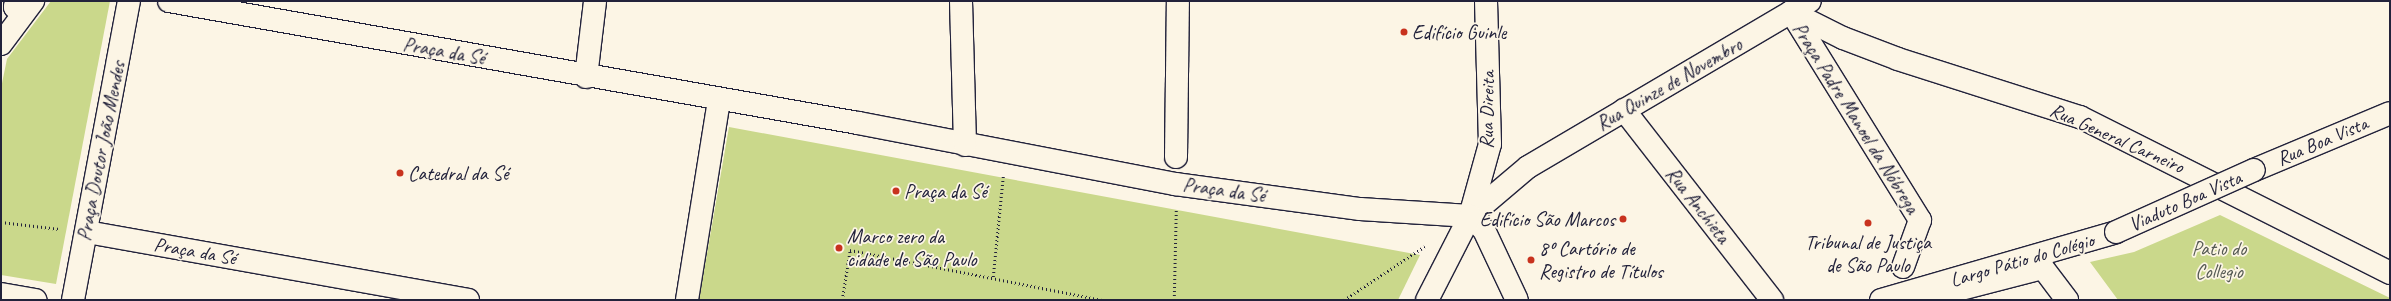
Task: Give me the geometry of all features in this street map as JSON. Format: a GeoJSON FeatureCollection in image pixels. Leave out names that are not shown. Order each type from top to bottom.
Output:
{"type":"FeatureCollection","features":[{"type":"Feature","properties":{"kind":"street"},"geometry":{"type":"LineString","coordinates":[[16,1],[15,7],[20,1]]}},
{"type":"Feature","properties":{"kind":"street"},"geometry":{"type":"LineString","coordinates":[[1,44],[33,1]]}},
{"type":"Feature","properties":{"kind":"street","name":"Praça Doutor João Mendes"},"geometry":{"type":"LineString","coordinates":[[74,300],[129,1]]}},
{"type":"Feature","properties":{"kind":"street","name":"Praça da Sé"},"geometry":{"type":"LineString","coordinates":[[173,1],[719,101],[858,124],[1176,184],[1337,206],[1470,216]]}},
{"type":"Feature","properties":{"kind":"street"},"geometry":{"type":"LineString","coordinates":[[586,76],[595,1]]}},
{"type":"Feature","properties":{"kind":"street"},"geometry":{"type":"LineString","coordinates":[[961,1],[965,145]]}},
{"type":"Feature","properties":{"kind":"street"},"geometry":{"type":"LineString","coordinates":[[1176,157],[1178,1]]}},
{"type":"Feature","properties":{"kind":"street","name":"Rua Direita"},"geometry":{"type":"LineString","coordinates":[[1470,216],[1490,144],[1486,1]]}},
{"type":"Feature","properties":{"kind":"street","name":"Rua Quinze de Novembro"},"geometry":{"type":"LineString","coordinates":[[1470,216],[1528,167],[1810,1]]}},
{"type":"Feature","properties":{"kind":"street","name":"Praça Padre Manoel da Nóbrega"},"geometry":{"type":"LineString","coordinates":[[1791,12],[1843,38],[1898,59]]}},
{"type":"Feature","properties":{"kind":"street","name":"Praça Padre Manoel da Nóbrega"},"geometry":{"type":"LineString","coordinates":[[1791,12],[1920,220],[1903,267]]}},
{"type":"Feature","properties":{"kind":"street","name":"Rua General Carneiro"},"geometry":{"type":"LineString","coordinates":[[1898,59],[2080,118],[2390,273]]}},
{"type":"Feature","properties":{"kind":"street"},"geometry":{"type":"LineString","coordinates":[[687,300],[719,101]]}},
{"type":"Feature","properties":{"kind":"street","name":"Rua Anchieta"},"geometry":{"type":"LineString","coordinates":[[1624,110],[1772,300]]}},
{"type":"Feature","properties":{"kind":"street","name":"Rua Boa Vista"},"geometry":{"type":"LineString","coordinates":[[2254,170],[2390,113]]}},
{"type":"Feature","properties":{"kind":"street","name":"Viaduto Boa Vista"},"geometry":{"type":"LineString","coordinates":[[2116,232],[2254,170]]}},
{"type":"Feature","properties":{"kind":"street"},"geometry":{"type":"LineString","coordinates":[[1427,300],[1470,216],[1484,230],[1518,300]]}},
{"type":"Feature","properties":{"kind":"street","name":"Praça da Sé"},"geometry":{"type":"LineString","coordinates":[[86,232],[468,300]]}},
{"type":"Feature","properties":{"kind":"street","name":"Largo Pátio do Colégio"},"geometry":{"type":"LineString","coordinates":[[1881,300],[2116,232]]}},
{"type":"Feature","properties":{"kind":"street","name":"Largo Pátio do Colégio"},"geometry":{"type":"LineString","coordinates":[[1918,300],[2043,268],[2067,300]]}},
{"type":"Feature","properties":{"kind":"street"},"geometry":{"type":"LineString","coordinates":[[1,294],[35,300]]}},
{"type":"Feature","properties":{"kind":"path"},"geometry":{"type":"LineString","coordinates":[[993,277],[1003,171]]}},
{"type":"Feature","properties":{"kind":"path"},"geometry":{"type":"LineString","coordinates":[[1174,300],[1176,206]]}},
{"type":"Feature","properties":{"kind":"path"},"geometry":{"type":"LineString","coordinates":[[1,222],[86,232]]}},
{"type":"Feature","properties":{"kind":"path"},"geometry":{"type":"LineString","coordinates":[[1344,300],[1432,241]]}},
{"type":"Feature","properties":{"kind":"path"},"geometry":{"type":"LineString","coordinates":[[842,300],[850,250],[1104,300]]}},
{"type":"Feature","properties":{"kind":"green space"},"geometry":{"type":"Polygon","coordinates":[[[51,1],[110,1],[56,284],[1,275],[1,88],[7,59],[51,1]]]}},
{"type":"Feature","properties":{"kind":"green space","name":"Praça da Sé"},"geometry":{"type":"Polygon","coordinates":[[[729,127],[1420,255],[1398,300],[699,300],[729,127]]]}},
{"type":"Feature","properties":{"kind":"green space","name":"Patio do Collegio"},"geometry":{"type":"Polygon","coordinates":[[[2220,215],[2390,298],[2390,300],[2118,300],[2090,262],[2134,252],[2220,215]]]}},
{"type":"Feature","properties":{"kind":"place","name":"Edifício Guinle"},"geometry":{"type":"Point","coordinates":[1404,32]}},
{"type":"Feature","properties":{"kind":"place","name":"Catedral da Sé"},"geometry":{"type":"Point","coordinates":[400,173]}},
{"type":"Feature","properties":{"kind":"place","name":"Praça da Sé"},"geometry":{"type":"Point","coordinates":[896,191]}},
{"type":"Feature","properties":{"kind":"place","name":"Edifício São Marcos"},"geometry":{"type":"Point","coordinates":[1623,219]}},
{"type":"Feature","properties":{"kind":"place","name":"Tribunal de Justiça de São Paulo"},"geometry":{"type":"Point","coordinates":[1868,223]}},
{"type":"Feature","properties":{"kind":"place","name":"Marco zero da cidade de São Paulo"},"geometry":{"type":"Point","coordinates":[839,248]}},
{"type":"Feature","properties":{"kind":"place","name":"8º Cartório de Registro de Títulos"},"geometry":{"type":"Point","coordinates":[1531,260]}}]}
